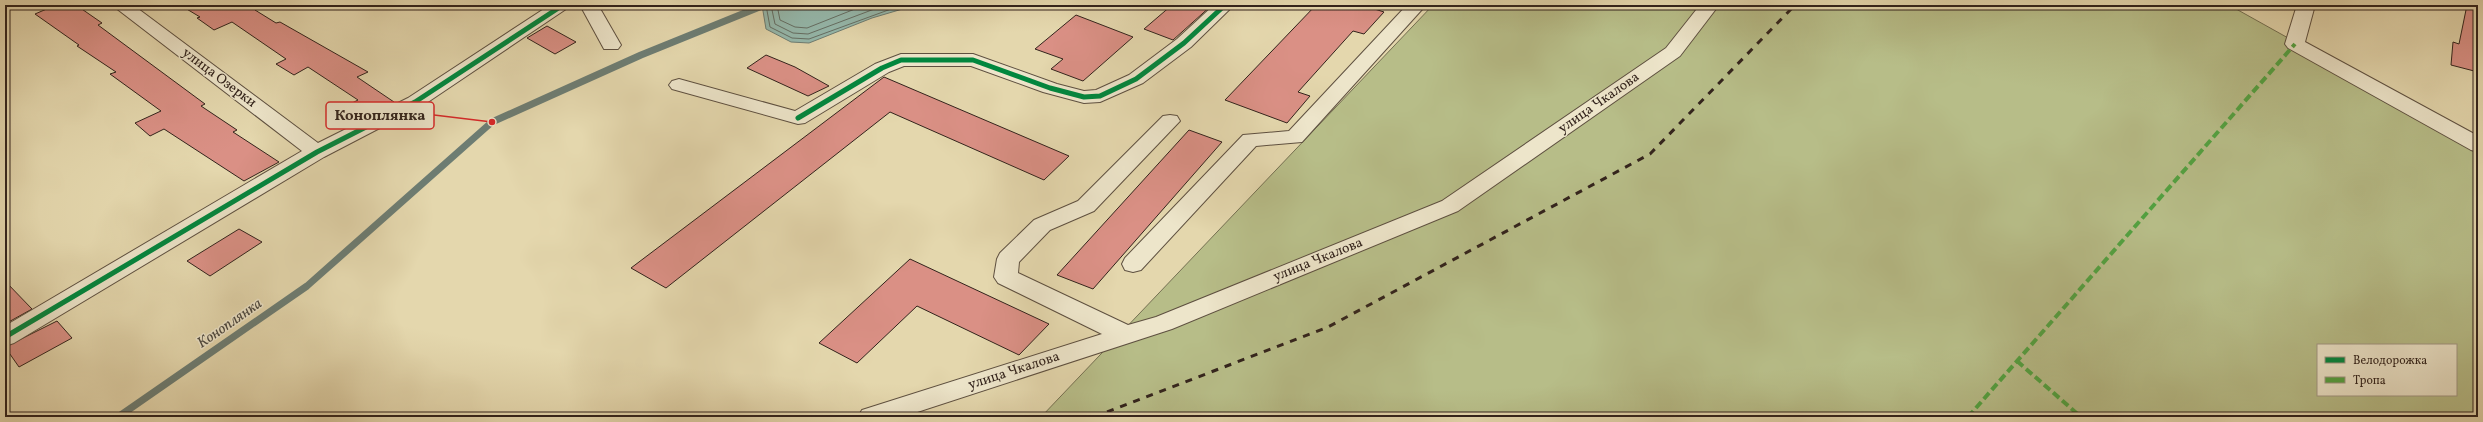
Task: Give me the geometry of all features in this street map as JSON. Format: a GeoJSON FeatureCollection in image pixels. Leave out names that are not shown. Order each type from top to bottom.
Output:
{"type":"FeatureCollection","features":[{"type":"Feature","properties":{"kind":"street","name":"улица Озерки"},"geometry":{"type":"LineString","coordinates":[[121,5],[317,152]]}},
{"type":"Feature","properties":{"kind":"street"},"geometry":{"type":"LineString","coordinates":[[5,337],[317,152],[415,102],[563,5]]}},
{"type":"Feature","properties":{"kind":"street"},"geometry":{"type":"LineString","coordinates":[[589,5],[611,45]]}},
{"type":"Feature","properties":{"kind":"street"},"geometry":{"type":"LineString","coordinates":[[679,85],[798,118],[882,68],[901,60],[973,60],[1050,88],[1084,97],[1100,96],[1136,79],[1184,43],[1225,5]]}},
{"type":"Feature","properties":{"kind":"street"},"geometry":{"type":"LineString","coordinates":[[1133,264],[1250,140],[1295,137],[1417,5]]}},
{"type":"Feature","properties":{"kind":"street","name":"улица Чкалова"},"geometry":{"type":"LineString","coordinates":[[871,417],[1164,323],[1450,206],[1673,52],[1710,5]]}},
{"type":"Feature","properties":{"kind":"street"},"geometry":{"type":"LineString","coordinates":[[2306,5],[2295,44],[2478,145]]}},
{"type":"Feature","properties":{"kind":"street"},"geometry":{"type":"LineString","coordinates":[[1126,336],[1006,277],[1008,260],[1042,225],[1086,206],[1170,121]]}},
{"type":"Feature","properties":{"kind":"green space"},"geometry":{"type":"Polygon","coordinates":[[[1433,5],[2229,5],[2478,144],[2478,417],[1041,417],[1433,5]]]}},
{"type":"Feature","properties":{"kind":"water"},"geometry":{"type":"Polygon","coordinates":[[[762,5],[916,5],[872,18],[809,43],[791,42],[766,29],[762,5]]]}},
{"type":"Feature","properties":{"kind":"building"},"geometry":{"type":"Polygon","coordinates":[[[56,5],[76,5],[102,23],[98,25],[205,104],[201,106],[237,130],[233,132],[279,162],[244,181],[164,129],[150,136],[135,123],[161,111],[110,74],[116,72],[77,46],[79,45],[35,14],[56,5]]]}},
{"type":"Feature","properties":{"kind":"building"},"geometry":{"type":"Polygon","coordinates":[[[180,5],[267,5],[255,10],[276,23],[280,22],[368,72],[357,77],[394,102],[365,118],[346,106],[358,100],[308,67],[294,75],[276,64],[286,59],[232,22],[214,30],[197,18],[200,17],[180,5]]]}},
{"type":"Feature","properties":{"kind":"building"},"geometry":{"type":"Polygon","coordinates":[[[1172,5],[1212,5],[1173,40],[1144,29],[1172,5]]]}},
{"type":"Feature","properties":{"kind":"building"},"geometry":{"type":"Polygon","coordinates":[[[1316,5],[1362,5],[1384,12],[1364,34],[1353,31],[1298,92],[1310,96],[1287,123],[1225,100],[1316,5]]]}},
{"type":"Feature","properties":{"kind":"building"},"geometry":{"type":"Polygon","coordinates":[[[2467,5],[2478,5],[2478,72],[2451,65],[2453,42],[2459,44],[2467,5]]]}},
{"type":"Feature","properties":{"kind":"building"},"geometry":{"type":"Polygon","coordinates":[[[1076,15],[1133,37],[1083,81],[1051,69],[1063,59],[1035,49],[1076,15]]]}},
{"type":"Feature","properties":{"kind":"building"},"geometry":{"type":"Polygon","coordinates":[[[547,26],[576,42],[555,54],[527,38],[547,26]]]}},
{"type":"Feature","properties":{"kind":"building"},"geometry":{"type":"Polygon","coordinates":[[[766,55],[795,67],[829,86],[808,96],[747,68],[766,55]]]}},
{"type":"Feature","properties":{"kind":"building"},"geometry":{"type":"Polygon","coordinates":[[[884,77],[1069,156],[1044,180],[890,112],[666,288],[631,268],[884,77]]]}},
{"type":"Feature","properties":{"kind":"building"},"geometry":{"type":"Polygon","coordinates":[[[1189,130],[1222,142],[1093,289],[1057,275],[1189,130]]]}},
{"type":"Feature","properties":{"kind":"building"},"geometry":{"type":"Polygon","coordinates":[[[239,229],[262,242],[210,276],[187,261],[239,229]]]}},
{"type":"Feature","properties":{"kind":"building"},"geometry":{"type":"Polygon","coordinates":[[[910,259],[1049,324],[1019,355],[917,306],[857,363],[819,343],[910,259]]]}},
{"type":"Feature","properties":{"kind":"building"},"geometry":{"type":"Polygon","coordinates":[[[5,281],[32,309],[5,324],[5,281]]]}},
{"type":"Feature","properties":{"kind":"building"},"geometry":{"type":"Polygon","coordinates":[[[57,321],[72,338],[19,367],[5,347],[57,321]]]}},
{"type":"Feature","properties":{"kind":"waterway","name":"Коноплянка"},"geometry":{"type":"LineString","coordinates":[[118,417],[307,286],[492,122],[641,55],[762,6]]}},
{"type":"Feature","properties":{"kind":"railway"},"geometry":{"type":"LineString","coordinates":[[1094,417],[1328,327],[1650,154],[1795,5]]}},
{"type":"Feature","properties":{"kind":"marked path"},"geometry":{"type":"LineString","coordinates":[[1968,417],[2295,44]]}},
{"type":"Feature","properties":{"kind":"marked path"},"geometry":{"type":"LineString","coordinates":[[2017,361],[2081,417]]}},
{"type":"Feature","properties":{"kind":"cycle path"},"geometry":{"type":"LineString","coordinates":[[5,337],[317,152],[415,102],[563,5]]}},
{"type":"Feature","properties":{"kind":"cycle path"},"geometry":{"type":"LineString","coordinates":[[798,118],[882,68],[901,60],[973,60],[1050,88],[1084,97],[1100,96],[1136,79],[1184,43],[1225,5]]}},
{"type":"Feature","properties":{"kind":"place","name":"Коноплянка"},"geometry":{"type":"Point","coordinates":[492,122]}}]}
